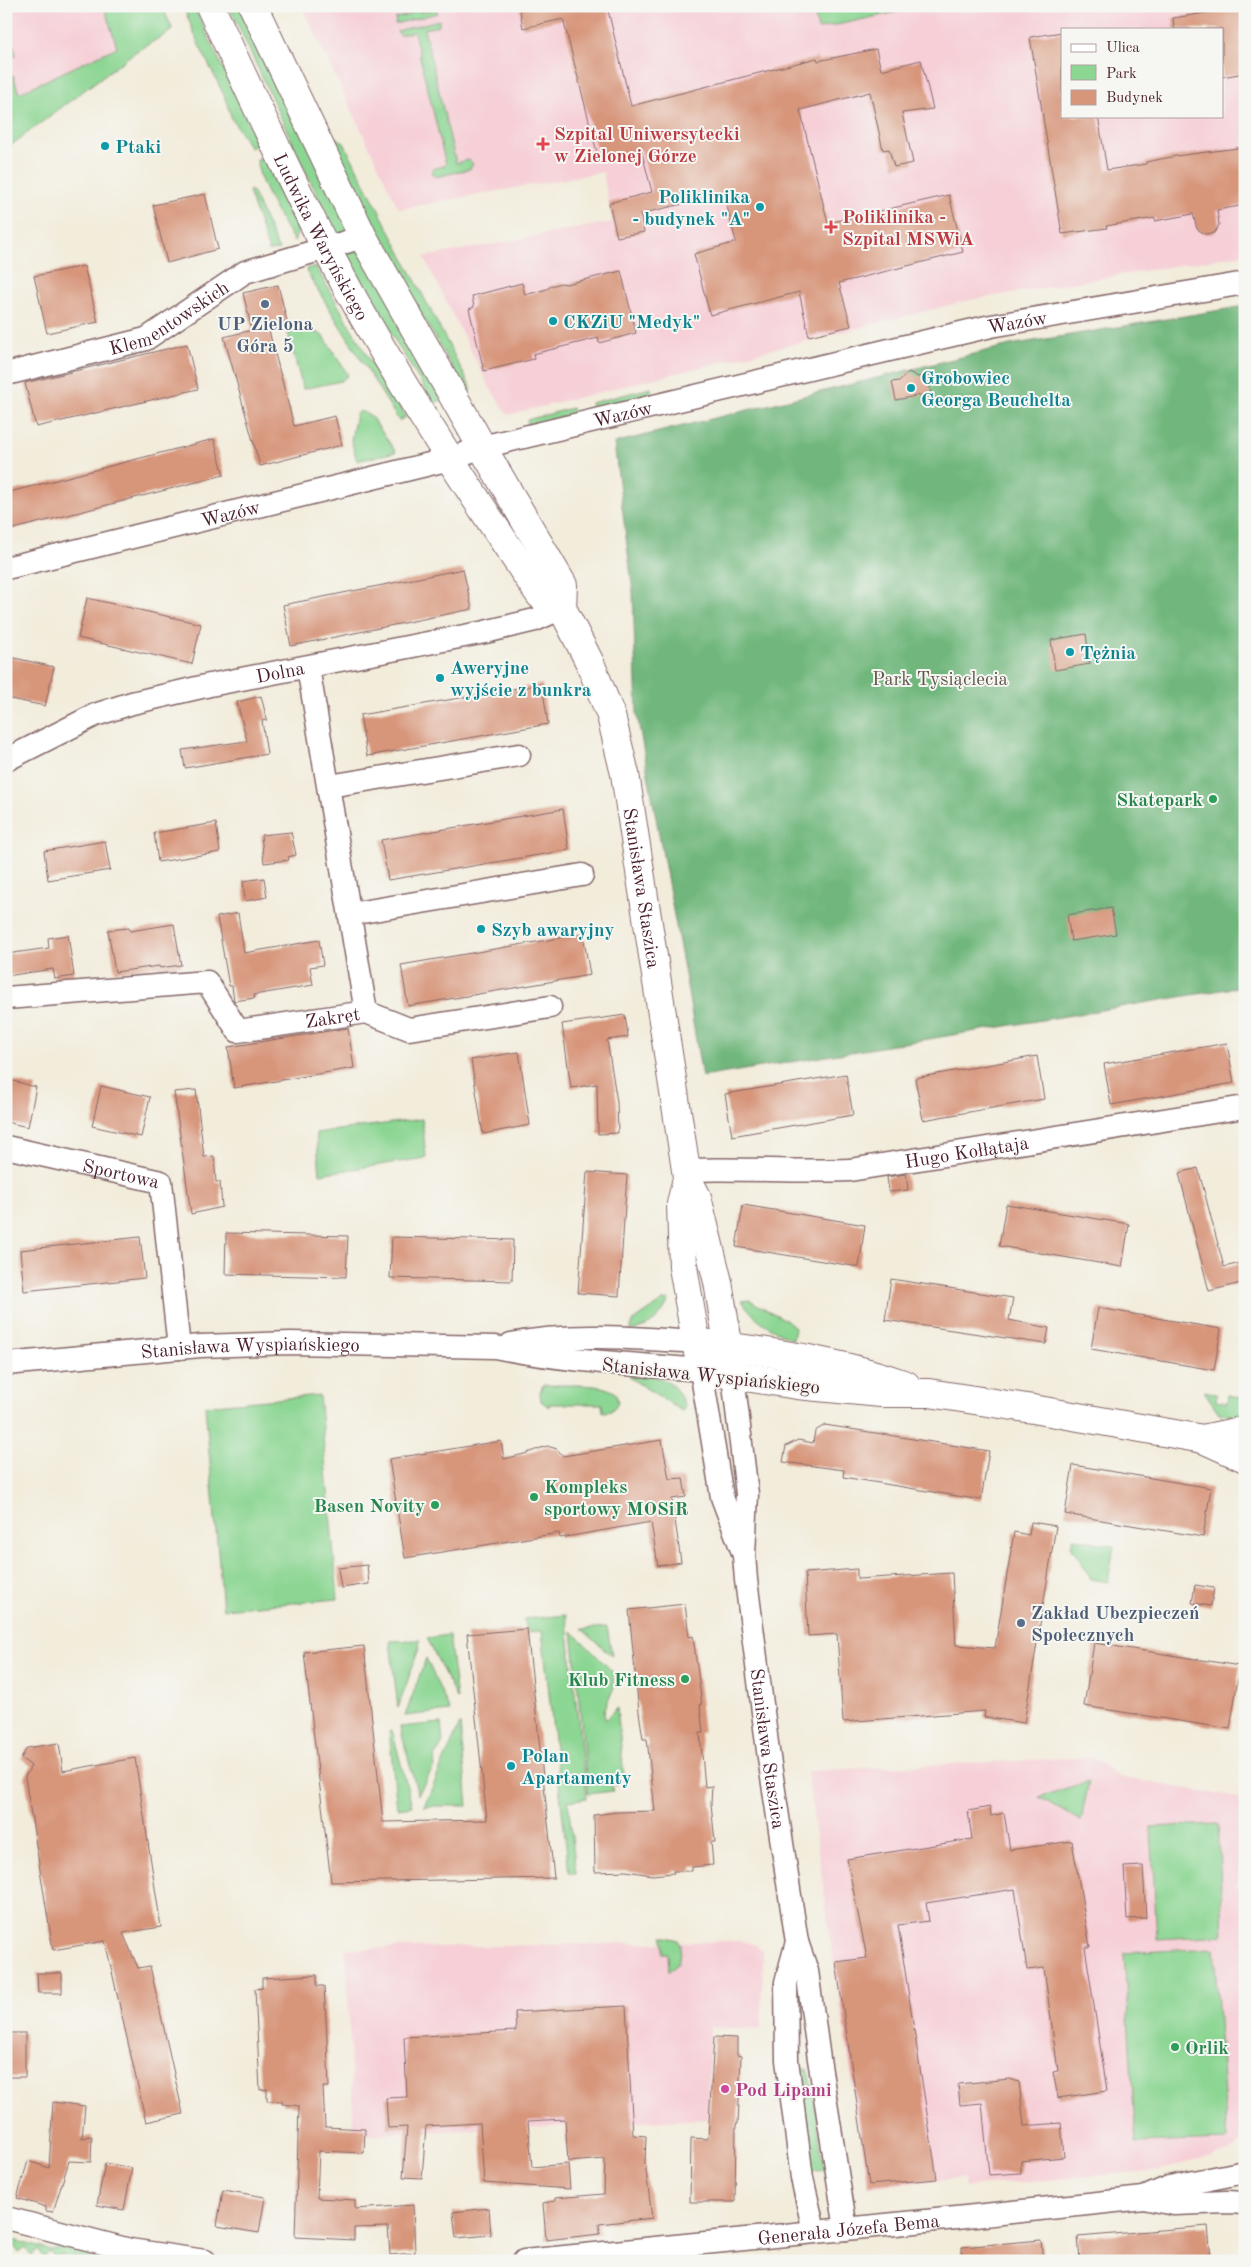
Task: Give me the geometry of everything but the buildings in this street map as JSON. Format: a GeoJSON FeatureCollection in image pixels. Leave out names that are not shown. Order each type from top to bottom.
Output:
{"type":"FeatureCollection","features":[{"type":"Feature","properties":{"kind":"street","name":"Ludwika Waryńskiego"},"geometry":{"type":"LineString","coordinates":[[210,6],[326,248],[381,348],[450,459]]}},
{"type":"Feature","properties":{"kind":"street","name":"Ludwika Waryńskiego"},"geometry":{"type":"LineString","coordinates":[[253,6],[363,237],[482,447]]}},
{"type":"Feature","properties":{"kind":"street","name":"Klementowskich"},"geometry":{"type":"LineString","coordinates":[[6,374],[146,340],[245,272],[363,237]]}},
{"type":"Feature","properties":{"kind":"street","name":"Wazów"},"geometry":{"type":"LineString","coordinates":[[6,568],[450,459],[482,447],[991,326],[1245,283]]}},
{"type":"Feature","properties":{"kind":"street","name":"Stanisława Staszica"},"geometry":{"type":"LineString","coordinates":[[482,447],[563,585],[562,608],[590,663],[611,716],[625,774],[687,1174],[700,1206],[718,1282],[729,1347],[748,1494],[744,1555],[768,1751],[797,1942],[807,1971],[846,2229]]}},
{"type":"Feature","properties":{"kind":"street"},"geometry":{"type":"LineString","coordinates":[[450,459],[540,595],[562,608]]}},
{"type":"Feature","properties":{"kind":"street","name":"Dolna"},"geometry":{"type":"LineString","coordinates":[[6,760],[95,715],[132,703],[210,685],[502,628],[535,620],[562,608]]}},
{"type":"Feature","properties":{"kind":"street","name":"Zakręt"},"geometry":{"type":"LineString","coordinates":[[6,998],[207,982],[238,1031],[366,1012],[308,667]]}},
{"type":"Feature","properties":{"kind":"street"},"geometry":{"type":"LineString","coordinates":[[329,786],[519,755]]}},
{"type":"Feature","properties":{"kind":"street"},"geometry":{"type":"LineString","coordinates":[[350,914],[582,875]]}},
{"type":"Feature","properties":{"kind":"street"},"geometry":{"type":"LineString","coordinates":[[366,1012],[409,1029],[550,1007]]}},
{"type":"Feature","properties":{"kind":"street","name":"Hugo Kołłątaja"},"geometry":{"type":"LineString","coordinates":[[687,1174],[742,1168],[805,1172],[850,1170],[1245,1107]]}},
{"type":"Feature","properties":{"kind":"street","name":"Sportowa"},"geometry":{"type":"LineString","coordinates":[[6,1147],[161,1182],[179,1348]]}},
{"type":"Feature","properties":{"kind":"street","name":"Stanisława Staszica"},"geometry":{"type":"LineString","coordinates":[[687,1174],[681,1204],[683,1267],[722,1496],[744,1555]]}},
{"type":"Feature","properties":{"kind":"street","name":"Stanisława Wyspiańskiego"},"geometry":{"type":"LineString","coordinates":[[495,1347],[531,1340],[619,1337],[696,1342],[821,1360],[876,1374],[929,1393]]}},
{"type":"Feature","properties":{"kind":"street","name":"Stanisława Wyspiańskiego"},"geometry":{"type":"LineString","coordinates":[[6,1364],[179,1348],[290,1343],[495,1347],[526,1354],[597,1362],[701,1370],[797,1385],[881,1393],[929,1393],[1203,1439],[1245,1458]]}},
{"type":"Feature","properties":{"kind":"street","name":"Stanisława Wyspiańskiego"},"geometry":{"type":"LineString","coordinates":[[1203,1439],[1245,1430]]}},
{"type":"Feature","properties":{"kind":"street","name":"Stanisława Staszica"},"geometry":{"type":"LineString","coordinates":[[797,1942],[786,1982],[787,2060],[802,2178],[814,2231]]}},
{"type":"Feature","properties":{"kind":"street","name":"Generała Józefa Bema"},"geometry":{"type":"LineString","coordinates":[[1144,2198],[1169,2187],[1245,2172]]}},
{"type":"Feature","properties":{"kind":"street","name":"Generała Józefa Bema"},"geometry":{"type":"LineString","coordinates":[[524,2261],[1144,2198],[1174,2204],[1227,2202],[1245,2204]]}},
{"type":"Feature","properties":{"kind":"street"},"geometry":{"type":"LineString","coordinates":[[6,2218],[130,2250],[206,2261]]}},
{"type":"Feature","properties":{"kind":"shaded area"},"geometry":{"type":"Polygon","coordinates":[[[6,6],[162,6],[117,66],[6,149],[6,6]]]}},
{"type":"Feature","properties":{"kind":"shaded area"},"geometry":{"type":"Polygon","coordinates":[[[302,6],[1245,6],[1245,254],[970,300],[508,415],[487,383],[424,257],[612,222],[603,172],[399,209],[302,6]]]}},
{"type":"Feature","properties":{"kind":"shaded area"},"geometry":{"type":"Polygon","coordinates":[[[1092,1757],[1119,1777],[1245,1799],[1245,1833],[1236,1887],[1245,1889],[1245,2058],[1239,2069],[1241,2142],[1235,2150],[1160,2170],[965,2187],[964,2178],[868,2187],[807,1771],[1092,1757]]]}},
{"type":"Feature","properties":{"kind":"shaded area"},"geometry":{"type":"Polygon","coordinates":[[[741,1941],[757,1945],[763,1952],[761,2029],[710,2027],[708,2119],[354,2135],[346,1949],[741,1941]]]}},
{"type":"Feature","properties":{"kind":"green space"},"geometry":{"type":"Polygon","coordinates":[[[104,6],[162,6],[173,30],[135,52],[6,149],[6,76],[13,75],[19,93],[117,47],[104,6]]]}},
{"type":"Feature","properties":{"kind":"green space"},"geometry":{"type":"Polygon","coordinates":[[[183,6],[194,6],[258,144],[250,148],[232,119],[224,95],[199,45],[183,6]]]}},
{"type":"Feature","properties":{"kind":"green space"},"geometry":{"type":"Polygon","coordinates":[[[229,6],[240,6],[443,399],[434,404],[371,301],[336,236],[229,6]]]}},
{"type":"Feature","properties":{"kind":"green space"},"geometry":{"type":"Polygon","coordinates":[[[408,6],[419,6],[421,13],[435,9],[438,13],[395,24],[396,18],[410,15],[408,6]]]}},
{"type":"Feature","properties":{"kind":"green space"},"geometry":{"type":"Polygon","coordinates":[[[820,6],[913,6],[911,9],[818,29],[813,8],[820,6]]]}},
{"type":"Feature","properties":{"kind":"green space"},"geometry":{"type":"Polygon","coordinates":[[[6,15],[16,56],[13,56],[6,29],[6,15]]]}},
{"type":"Feature","properties":{"kind":"green space"},"geometry":{"type":"Polygon","coordinates":[[[439,20],[439,26],[424,29],[456,163],[469,160],[473,164],[470,169],[436,177],[431,173],[433,169],[446,165],[414,32],[400,35],[397,31],[439,20]]]}},
{"type":"Feature","properties":{"kind":"green space"},"geometry":{"type":"Polygon","coordinates":[[[336,137],[344,143],[472,390],[468,391],[465,389],[377,238],[332,144],[336,137]]]}},
{"type":"Feature","properties":{"kind":"green space"},"geometry":{"type":"Polygon","coordinates":[[[265,157],[298,230],[294,242],[271,202],[258,170],[257,160],[265,157]]]}},
{"type":"Feature","properties":{"kind":"green space"},"geometry":{"type":"Polygon","coordinates":[[[250,190],[279,250],[269,251],[249,192],[250,190]]]}},
{"type":"Feature","properties":{"kind":"green space"},"geometry":{"type":"Polygon","coordinates":[[[316,267],[368,357],[406,417],[399,421],[306,271],[307,268],[316,267]]]}},
{"type":"Feature","properties":{"kind":"green space","name":"Park Tysiąclecia"},"geometry":{"type":"Polygon","coordinates":[[[1245,306],[1245,986],[702,1077],[637,715],[633,592],[614,443],[1010,345],[1245,306]]]}},
{"type":"Feature","properties":{"kind":"green space"},"geometry":{"type":"Polygon","coordinates":[[[297,330],[319,333],[325,338],[348,375],[341,381],[303,389],[288,333],[297,330]]]}},
{"type":"Feature","properties":{"kind":"green space"},"geometry":{"type":"Polygon","coordinates":[[[651,388],[651,394],[592,409],[591,403],[651,388]]]}},
{"type":"Feature","properties":{"kind":"green space"},"geometry":{"type":"Polygon","coordinates":[[[572,408],[574,414],[528,425],[527,420],[572,408]]]}},
{"type":"Feature","properties":{"kind":"green space"},"geometry":{"type":"Polygon","coordinates":[[[359,411],[370,415],[396,452],[357,461],[351,440],[356,414],[359,411]]]}},
{"type":"Feature","properties":{"kind":"green space"},"geometry":{"type":"Polygon","coordinates":[[[422,1119],[426,1158],[320,1174],[316,1133],[422,1119]]]}},
{"type":"Feature","properties":{"kind":"green space"},"geometry":{"type":"Polygon","coordinates":[[[669,1300],[654,1321],[644,1327],[630,1331],[632,1322],[663,1301],[669,1300]]]}},
{"type":"Feature","properties":{"kind":"green space"},"geometry":{"type":"Polygon","coordinates":[[[749,1300],[788,1321],[795,1327],[793,1340],[771,1328],[752,1314],[742,1301],[749,1300]]]}},
{"type":"Feature","properties":{"kind":"green space"},"geometry":{"type":"Polygon","coordinates":[[[629,1374],[657,1377],[671,1384],[681,1398],[685,1408],[682,1411],[630,1378],[629,1374]]]}},
{"type":"Feature","properties":{"kind":"green space"},"geometry":{"type":"Polygon","coordinates":[[[543,1385],[600,1387],[614,1392],[618,1403],[611,1411],[603,1412],[602,1404],[549,1404],[549,1407],[541,1401],[540,1392],[543,1385]]]}},
{"type":"Feature","properties":{"kind":"green space"},"geometry":{"type":"Polygon","coordinates":[[[1204,1391],[1217,1394],[1216,1401],[1227,1403],[1228,1395],[1245,1398],[1243,1418],[1219,1413],[1204,1391]]]}},
{"type":"Feature","properties":{"kind":"green space"},"geometry":{"type":"Polygon","coordinates":[[[319,1395],[338,1599],[223,1609],[205,1406],[319,1395]]]}},
{"type":"Feature","properties":{"kind":"green space"},"geometry":{"type":"Polygon","coordinates":[[[1073,1538],[1114,1546],[1108,1582],[1091,1579],[1071,1546],[1073,1538]]]}},
{"type":"Feature","properties":{"kind":"green space"},"geometry":{"type":"Polygon","coordinates":[[[566,1615],[587,1798],[568,1801],[576,1873],[569,1873],[542,1631],[526,1632],[524,1619],[566,1615]]]}},
{"type":"Feature","properties":{"kind":"green space"},"geometry":{"type":"Polygon","coordinates":[[[607,1627],[612,1656],[582,1629],[607,1627]]]}},
{"type":"Feature","properties":{"kind":"green space"},"geometry":{"type":"Polygon","coordinates":[[[572,1631],[613,1672],[614,1687],[604,1711],[605,1720],[617,1708],[624,1777],[618,1784],[612,1785],[613,1791],[588,1794],[572,1631]]]}},
{"type":"Feature","properties":{"kind":"green space"},"geometry":{"type":"Polygon","coordinates":[[[449,1635],[457,1699],[427,1638],[449,1635]]]}},
{"type":"Feature","properties":{"kind":"green space"},"geometry":{"type":"Polygon","coordinates":[[[420,1640],[419,1648],[398,1708],[390,1641],[420,1640]]]}},
{"type":"Feature","properties":{"kind":"green space"},"geometry":{"type":"Polygon","coordinates":[[[426,1658],[450,1711],[405,1716],[426,1658]]]}},
{"type":"Feature","properties":{"kind":"green space"},"geometry":{"type":"Polygon","coordinates":[[[441,1723],[443,1742],[435,1757],[434,1766],[418,1795],[400,1727],[441,1723]]]}},
{"type":"Feature","properties":{"kind":"green space"},"geometry":{"type":"Polygon","coordinates":[[[460,1724],[468,1806],[424,1806],[460,1724]]]}},
{"type":"Feature","properties":{"kind":"green space"},"geometry":{"type":"Polygon","coordinates":[[[392,1730],[412,1806],[397,1808],[389,1731],[392,1730]]]}},
{"type":"Feature","properties":{"kind":"green space"},"geometry":{"type":"Polygon","coordinates":[[[1089,1781],[1081,1821],[1039,1797],[1089,1781]]]}},
{"type":"Feature","properties":{"kind":"green space"},"geometry":{"type":"Polygon","coordinates":[[[1218,1824],[1223,1935],[1157,1939],[1151,1827],[1218,1824]]]}},
{"type":"Feature","properties":{"kind":"green space"},"geometry":{"type":"Polygon","coordinates":[[[663,1936],[678,1940],[681,1946],[678,1964],[669,1971],[668,1954],[663,1954],[663,1936]]]}},
{"type":"Feature","properties":{"kind":"green space","name":"Orlik"},"geometry":{"type":"Polygon","coordinates":[[[1214,1948],[1227,2140],[1136,2143],[1124,1953],[1214,1948]]]}},
{"type":"Feature","properties":{"kind":"green space"},"geometry":{"type":"Polygon","coordinates":[[[807,2069],[813,2092],[824,2169],[811,2171],[801,2089],[801,2070],[807,2069]]]}},
{"type":"Feature","properties":{"kind":"green space"},"geometry":{"type":"Polygon","coordinates":[[[6,2238],[52,2251],[64,2245],[96,2253],[97,2257],[100,2255],[116,2261],[88,2261],[86,2258],[78,2261],[74,2256],[67,2261],[62,2254],[55,2259],[50,2252],[43,2257],[38,2250],[31,2255],[26,2248],[19,2253],[14,2246],[7,2251],[6,2238]]]}},
{"type":"Feature","properties":{"kind":"place","name":"Szpital Uniwersytecki w Zielonej Górze"},"geometry":{"type":"Point","coordinates":[543,144]}},
{"type":"Feature","properties":{"kind":"place","name":"Ptaki"},"geometry":{"type":"Point","coordinates":[105,146]}},
{"type":"Feature","properties":{"kind":"place","name":"Poliklinika - budynek \"A\""},"geometry":{"type":"Point","coordinates":[760,207]}},
{"type":"Feature","properties":{"kind":"place","name":"Poliklinika - Szpital MSWiA"},"geometry":{"type":"Point","coordinates":[831,227]}},
{"type":"Feature","properties":{"kind":"place","name":"UP Zielona Góra 5"},"geometry":{"type":"Point","coordinates":[265,304]}},
{"type":"Feature","properties":{"kind":"place","name":"CKZiU \"Medyk\""},"geometry":{"type":"Point","coordinates":[553,321]}},
{"type":"Feature","properties":{"kind":"place","name":"Grobowiec Georga Beuchelta"},"geometry":{"type":"Point","coordinates":[911,388]}},
{"type":"Feature","properties":{"kind":"place","name":"Tężnia"},"geometry":{"type":"Point","coordinates":[1070,652]}},
{"type":"Feature","properties":{"kind":"place","name":"Aweryjne wyjście z bunkra"},"geometry":{"type":"Point","coordinates":[440,678]}},
{"type":"Feature","properties":{"kind":"place","name":"Skatepark"},"geometry":{"type":"Point","coordinates":[1213,799]}},
{"type":"Feature","properties":{"kind":"place","name":"Szyb awaryjny"},"geometry":{"type":"Point","coordinates":[481,929]}},
{"type":"Feature","properties":{"kind":"place","name":"Kompleks sportowy MOSiR"},"geometry":{"type":"Point","coordinates":[534,1497]}},
{"type":"Feature","properties":{"kind":"place","name":"Basen Novity"},"geometry":{"type":"Point","coordinates":[435,1505]}},
{"type":"Feature","properties":{"kind":"place","name":"Zakład Ubezpieczeń Społecznych"},"geometry":{"type":"Point","coordinates":[1021,1623]}},
{"type":"Feature","properties":{"kind":"place","name":"Klub Fitness"},"geometry":{"type":"Point","coordinates":[685,1679]}},
{"type":"Feature","properties":{"kind":"place","name":"Polan Apartamenty"},"geometry":{"type":"Point","coordinates":[511,1766]}},
{"type":"Feature","properties":{"kind":"place","name":"Orlik"},"geometry":{"type":"Point","coordinates":[1175,2047]}},
{"type":"Feature","properties":{"kind":"place","name":"Pod Lipami"},"geometry":{"type":"Point","coordinates":[725,2089]}}]}
